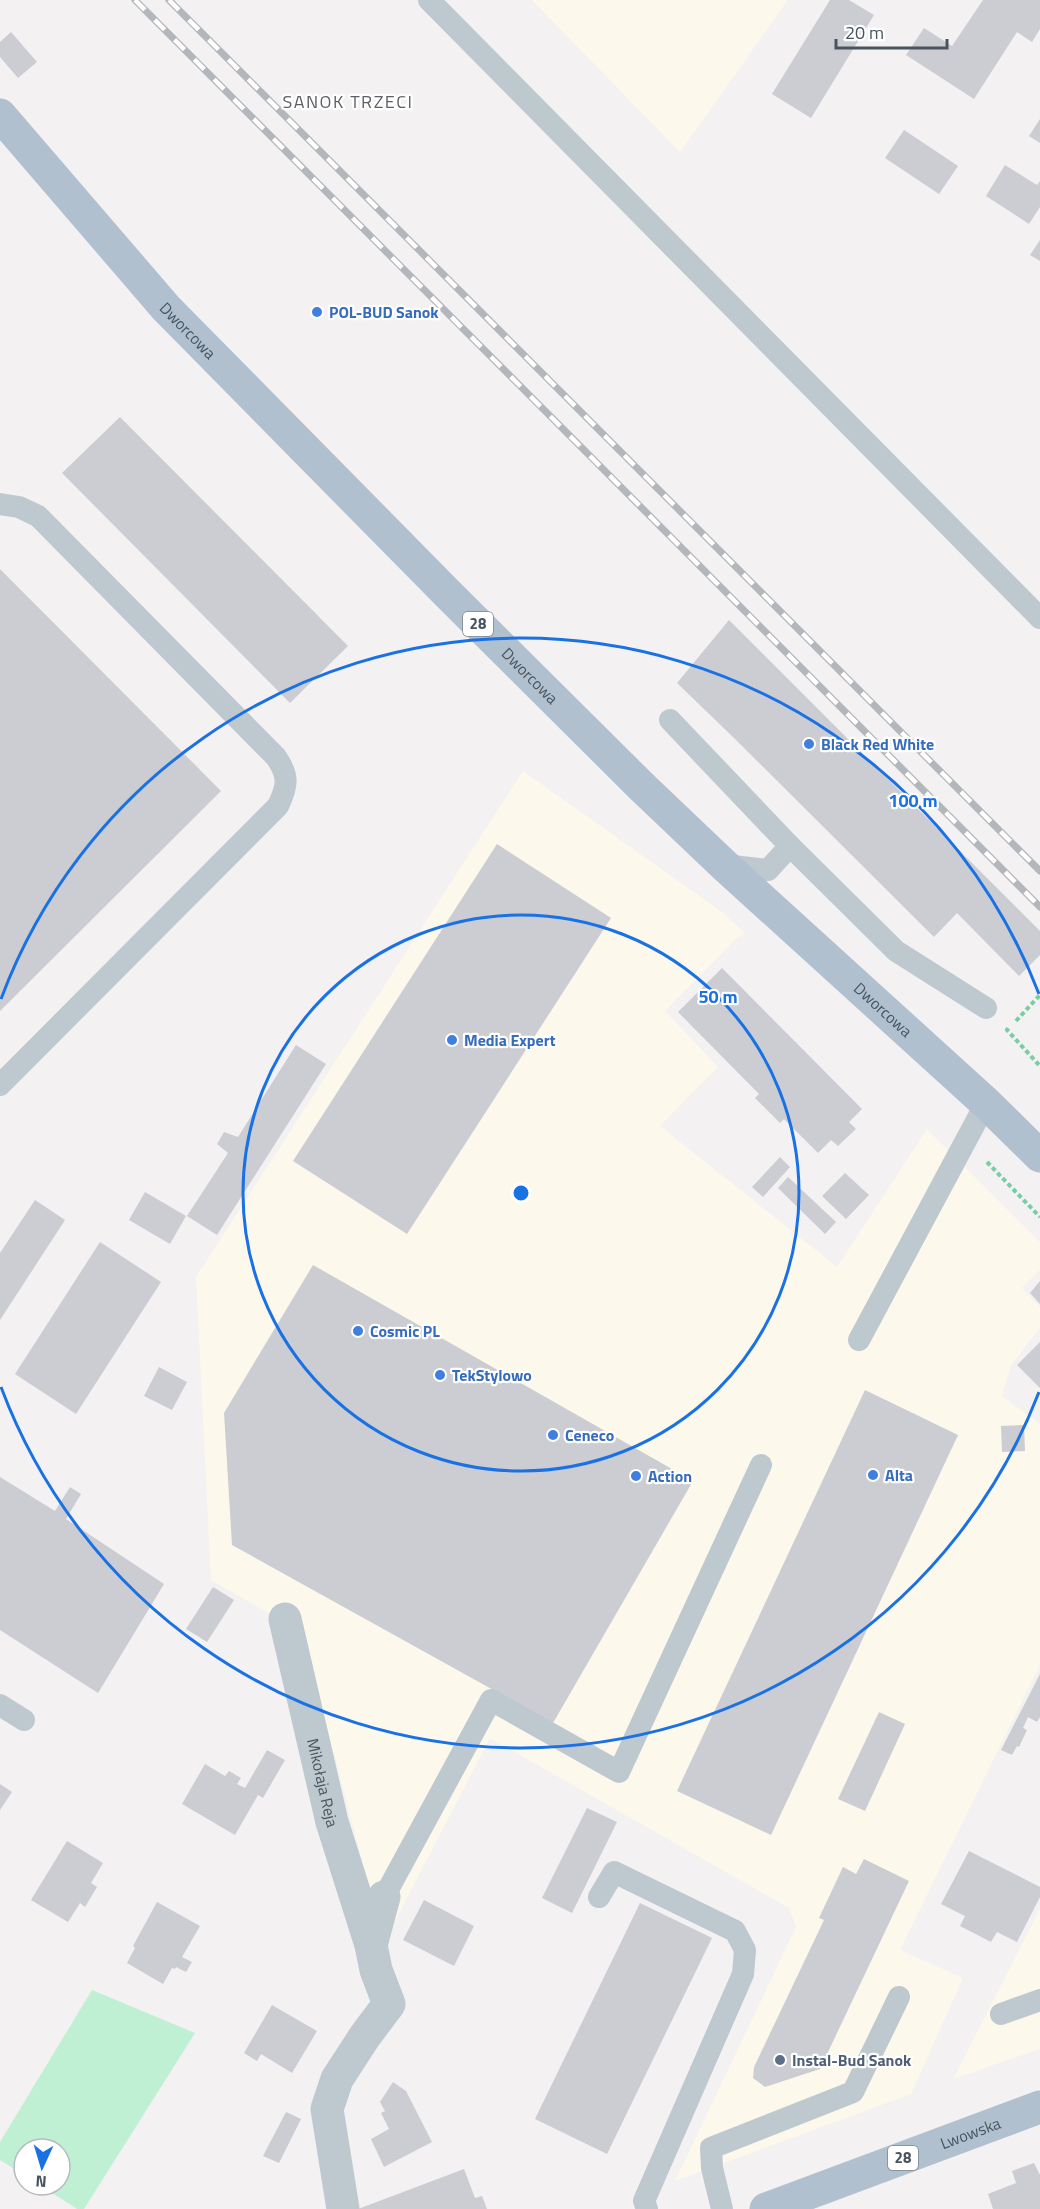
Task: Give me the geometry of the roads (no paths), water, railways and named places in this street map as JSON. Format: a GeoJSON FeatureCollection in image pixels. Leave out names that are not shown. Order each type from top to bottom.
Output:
{"type":"FeatureCollection","features":[{"type":"Feature","properties":{"kind":"main road","name":"Dworcowa"},"geometry":{"type":"LineString","coordinates":[[0,115],[166,308],[446,592],[724,865],[987,1103],[1040,1156]]}},
{"type":"Feature","properties":{"kind":"main road","name":"Lwowska"},"geometry":{"type":"LineString","coordinates":[[766,2209],[1040,2107]]}},
{"type":"Feature","properties":{"kind":"street","name":"Mikołaja Reja"},"geometry":{"type":"LineString","coordinates":[[285,1619],[332,1822],[371,1945],[376,1970],[389,2004],[337,2079],[327,2109],[343,2209]]}},
{"type":"Feature","properties":{"kind":"street","name":"Mikołaja Reja"},"geometry":{"type":"LineString","coordinates":[[371,1945],[384,1897]]}},
{"type":"Feature","properties":{"kind":"lane"},"geometry":{"type":"LineString","coordinates":[[429,0],[1040,618]]}},
{"type":"Feature","properties":{"kind":"lane"},"geometry":{"type":"LineString","coordinates":[[0,504],[19,507],[38,516],[276,757],[285,771],[286,790],[278,806],[0,1085]]}},
{"type":"Feature","properties":{"kind":"lane"},"geometry":{"type":"LineString","coordinates":[[670,720],[790,846],[896,951],[986,1008]]}},
{"type":"Feature","properties":{"kind":"lane"},"geometry":{"type":"LineString","coordinates":[[724,865],[768,870],[790,846]]}},
{"type":"Feature","properties":{"kind":"lane"},"geometry":{"type":"LineString","coordinates":[[859,1340],[987,1103]]}},
{"type":"Feature","properties":{"kind":"lane"},"geometry":{"type":"LineString","coordinates":[[384,1897],[491,1700],[619,1772],[761,1465]]}},
{"type":"Feature","properties":{"kind":"lane"},"geometry":{"type":"LineString","coordinates":[[0,1705],[24,1720]]}},
{"type":"Feature","properties":{"kind":"lane"},"geometry":{"type":"LineString","coordinates":[[599,1897],[614,1872],[735,1931],[745,1950],[743,1974],[644,2201],[647,2209]]}},
{"type":"Feature","properties":{"kind":"lane"},"geometry":{"type":"LineString","coordinates":[[722,2209],[712,2168],[711,2148],[853,2092],[899,1997]]}},
{"type":"Feature","properties":{"kind":"lane"},"geometry":{"type":"LineString","coordinates":[[1001,2014],[1040,2000]]}},
{"type":"Feature","properties":{"kind":"railway"},"geometry":{"type":"LineString","coordinates":[[135,0],[1040,907]]}},
{"type":"Feature","properties":{"kind":"railway"},"geometry":{"type":"LineString","coordinates":[[169,0],[1040,871]]}},
{"type":"Feature","properties":{"kind":"place","name":"POL-BUD Sanok"},"geometry":{"type":"Point","coordinates":[317,312]}},
{"type":"Feature","properties":{"kind":"place","name":"Black Red White"},"geometry":{"type":"Point","coordinates":[809,744]}},
{"type":"Feature","properties":{"kind":"place","name":"Media Expert"},"geometry":{"type":"Point","coordinates":[452,1040]}},
{"type":"Feature","properties":{"kind":"place","name":"Cosmic PL"},"geometry":{"type":"Point","coordinates":[358,1331]}},
{"type":"Feature","properties":{"kind":"place","name":"TekStylowo"},"geometry":{"type":"Point","coordinates":[440,1375]}},
{"type":"Feature","properties":{"kind":"place","name":"Ceneco"},"geometry":{"type":"Point","coordinates":[553,1435]}},
{"type":"Feature","properties":{"kind":"place","name":"Alta"},"geometry":{"type":"Point","coordinates":[873,1475]}},
{"type":"Feature","properties":{"kind":"place","name":"Action"},"geometry":{"type":"Point","coordinates":[636,1476]}},
{"type":"Feature","properties":{"kind":"place","name":"Instal-Bud Sanok"},"geometry":{"type":"Point","coordinates":[780,2060]}},
{"type":"Feature","properties":{"kind":"district","name":"SANOK TRZECI"},"geometry":{"type":"Point","coordinates":[348,102]}}]}
